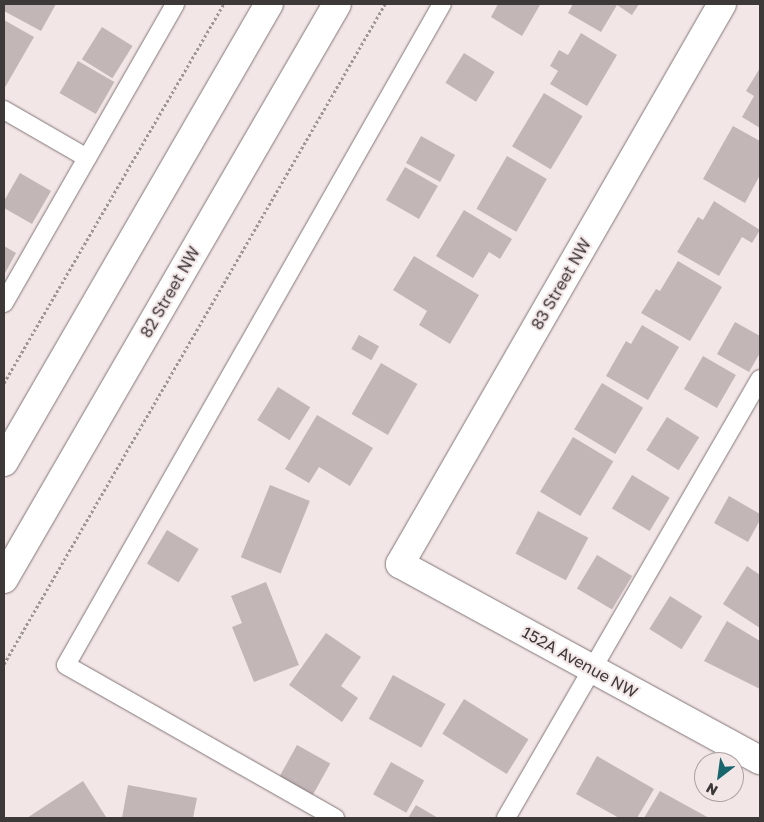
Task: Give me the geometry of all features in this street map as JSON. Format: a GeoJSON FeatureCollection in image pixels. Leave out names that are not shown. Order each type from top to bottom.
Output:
{"type":"FeatureCollection","features":[{"type":"Feature","properties":{"kind":"main road"},"geometry":{"type":"LineString","coordinates":[[4,462],[270,4]]}},
{"type":"Feature","properties":{"kind":"main road","name":"82 Street NW"},"geometry":{"type":"LineString","coordinates":[[4,579],[337,4]]}},
{"type":"Feature","properties":{"kind":"main road","name":"83 Street NW"},"geometry":{"type":"LineString","coordinates":[[400,564],[722,4]]}},
{"type":"Feature","properties":{"kind":"main road","name":"152A Avenue NW"},"geometry":{"type":"LineString","coordinates":[[400,564],[760,760]]}},
{"type":"Feature","properties":{"kind":"lane"},"geometry":{"type":"LineString","coordinates":[[4,302],[175,4]]}},
{"type":"Feature","properties":{"kind":"lane"},"geometry":{"type":"LineString","coordinates":[[335,818],[66,665],[442,4]]}},
{"type":"Feature","properties":{"kind":"lane"},"geometry":{"type":"LineString","coordinates":[[4,110],[87,158]]}},
{"type":"Feature","properties":{"kind":"lane"},"geometry":{"type":"LineString","coordinates":[[506,818],[591,668],[760,379]]}},
{"type":"Feature","properties":{"kind":"path"},"geometry":{"type":"LineString","coordinates":[[4,383],[224,4]]}},
{"type":"Feature","properties":{"kind":"path"},"geometry":{"type":"LineString","coordinates":[[4,664],[385,4]]}},
{"type":"Feature","properties":{"kind":"building"},"geometry":{"type":"Polygon","coordinates":[[[4,4],[56,4],[41,31],[4,11],[4,4]]]}},
{"type":"Feature","properties":{"kind":"building"},"geometry":{"type":"Polygon","coordinates":[[[498,4],[540,5],[522,36],[491,17],[498,4]]]}},
{"type":"Feature","properties":{"kind":"building"},"geometry":{"type":"Polygon","coordinates":[[[573,4],[639,4],[632,15],[617,5],[601,32],[568,13],[573,4]]]}},
{"type":"Feature","properties":{"kind":"building"},"geometry":{"type":"Polygon","coordinates":[[[4,20],[34,37],[4,89],[4,20]]]}},
{"type":"Feature","properties":{"kind":"building"},"geometry":{"type":"Polygon","coordinates":[[[102,27],[133,46],[112,78],[82,59],[102,27]]]}},
{"type":"Feature","properties":{"kind":"building"},"geometry":{"type":"Polygon","coordinates":[[[581,33],[617,55],[587,106],[550,84],[558,71],[550,66],[559,50],[568,55],[581,33]]]}},
{"type":"Feature","properties":{"kind":"building"},"geometry":{"type":"Polygon","coordinates":[[[464,53],[495,72],[476,102],[445,83],[464,53]]]}},
{"type":"Feature","properties":{"kind":"building"},"geometry":{"type":"Polygon","coordinates":[[[78,61],[114,82],[96,114],[60,93],[78,61]]]}},
{"type":"Feature","properties":{"kind":"building"},"geometry":{"type":"Polygon","coordinates":[[[760,68],[760,128],[742,117],[754,96],[746,91],[760,68]]]}},
{"type":"Feature","properties":{"kind":"building"},"geometry":{"type":"Polygon","coordinates":[[[544,93],[583,116],[551,169],[512,146],[544,93]]]}},
{"type":"Feature","properties":{"kind":"building"},"geometry":{"type":"Polygon","coordinates":[[[733,126],[760,141],[760,175],[745,203],[703,179],[733,126]]]}},
{"type":"Feature","properties":{"kind":"building"},"geometry":{"type":"Polygon","coordinates":[[[421,136],[455,155],[440,182],[406,163],[421,136]]]}},
{"type":"Feature","properties":{"kind":"building"},"geometry":{"type":"Polygon","coordinates":[[[507,156],[547,179],[516,232],[476,209],[507,156]]]}},
{"type":"Feature","properties":{"kind":"building"},"geometry":{"type":"Polygon","coordinates":[[[405,167],[438,186],[419,219],[386,200],[405,167]]]}},
{"type":"Feature","properties":{"kind":"building"},"geometry":{"type":"Polygon","coordinates":[[[20,173],[51,191],[32,224],[4,208],[4,201],[20,173]]]}},
{"type":"Feature","properties":{"kind":"building"},"geometry":{"type":"Polygon","coordinates":[[[714,201],[760,230],[752,243],[742,237],[719,276],[677,252],[698,217],[703,220],[714,201]]]}},
{"type":"Feature","properties":{"kind":"building"},"geometry":{"type":"Polygon","coordinates":[[[464,210],[512,239],[500,259],[489,252],[473,278],[436,256],[464,210]]]}},
{"type":"Feature","properties":{"kind":"building"},"geometry":{"type":"Polygon","coordinates":[[[4,246],[16,253],[4,275],[4,246]]]}},
{"type":"Feature","properties":{"kind":"building"},"geometry":{"type":"Polygon","coordinates":[[[414,256],[479,295],[450,344],[419,325],[427,311],[393,290],[414,256]]]}},
{"type":"Feature","properties":{"kind":"building"},"geometry":{"type":"Polygon","coordinates":[[[678,261],[722,287],[690,341],[641,313],[656,289],[660,291],[678,261]]]}},
{"type":"Feature","properties":{"kind":"building"},"geometry":{"type":"Polygon","coordinates":[[[735,322],[760,336],[760,353],[749,372],[717,354],[735,322]]]}},
{"type":"Feature","properties":{"kind":"building"},"geometry":{"type":"Polygon","coordinates":[[[642,325],[679,347],[648,400],[606,376],[626,341],[631,344],[642,325]]]}},
{"type":"Feature","properties":{"kind":"building"},"geometry":{"type":"Polygon","coordinates":[[[359,335],[379,346],[371,360],[351,349],[359,335]]]}},
{"type":"Feature","properties":{"kind":"building"},"geometry":{"type":"Polygon","coordinates":[[[703,356],[736,375],[717,408],[684,389],[703,356]]]}},
{"type":"Feature","properties":{"kind":"building"},"geometry":{"type":"Polygon","coordinates":[[[381,363],[417,384],[388,435],[352,414],[381,363]]]}},
{"type":"Feature","properties":{"kind":"building"},"geometry":{"type":"Polygon","coordinates":[[[602,383],[643,408],[615,454],[574,429],[602,383]]]}},
{"type":"Feature","properties":{"kind":"building"},"geometry":{"type":"Polygon","coordinates":[[[278,387],[310,407],[290,440],[257,420],[278,387]]]}},
{"type":"Feature","properties":{"kind":"building"},"geometry":{"type":"Polygon","coordinates":[[[317,415],[373,448],[350,486],[319,467],[309,483],[285,469],[317,415]]]}},
{"type":"Feature","properties":{"kind":"building"},"geometry":{"type":"Polygon","coordinates":[[[667,417],[699,437],[679,470],[646,450],[667,417]]]}},
{"type":"Feature","properties":{"kind":"building"},"geometry":{"type":"Polygon","coordinates":[[[573,437],[613,461],[580,516],[540,492],[573,437]]]}},
{"type":"Feature","properties":{"kind":"building"},"geometry":{"type":"Polygon","coordinates":[[[632,475],[670,498],[650,531],[612,508],[632,475]]]}},
{"type":"Feature","properties":{"kind":"building"},"geometry":{"type":"Polygon","coordinates":[[[270,485],[310,501],[281,573],[241,557],[270,485]]]}},
{"type":"Feature","properties":{"kind":"building"},"geometry":{"type":"Polygon","coordinates":[[[729,496],[760,514],[760,520],[748,542],[714,523],[729,496]]]}},
{"type":"Feature","properties":{"kind":"building"},"geometry":{"type":"Polygon","coordinates":[[[538,511],[588,538],[566,580],[515,553],[538,511]]]}},
{"type":"Feature","properties":{"kind":"building"},"geometry":{"type":"Polygon","coordinates":[[[167,530],[199,549],[179,582],[147,563],[167,530]]]}},
{"type":"Feature","properties":{"kind":"building"},"geometry":{"type":"Polygon","coordinates":[[[597,555],[632,576],[612,610],[577,588],[597,555]]]}},
{"type":"Feature","properties":{"kind":"building"},"geometry":{"type":"Polygon","coordinates":[[[747,566],[760,575],[760,628],[723,604],[747,566]]]}},
{"type":"Feature","properties":{"kind":"building"},"geometry":{"type":"Polygon","coordinates":[[[266,582],[299,665],[254,682],[232,627],[242,623],[231,596],[266,582]]]}},
{"type":"Feature","properties":{"kind":"building"},"geometry":{"type":"Polygon","coordinates":[[[670,596],[702,616],[682,649],[649,629],[670,596]]]}},
{"type":"Feature","properties":{"kind":"building"},"geometry":{"type":"Polygon","coordinates":[[[727,621],[760,641],[760,689],[704,661],[727,621]]]}},
{"type":"Feature","properties":{"kind":"building"},"geometry":{"type":"Polygon","coordinates":[[[326,633],[361,657],[341,686],[358,698],[342,722],[289,685],[326,633]]]}},
{"type":"Feature","properties":{"kind":"building"},"geometry":{"type":"Polygon","coordinates":[[[393,675],[445,704],[421,748],[369,719],[393,675]]]}},
{"type":"Feature","properties":{"kind":"building"},"geometry":{"type":"Polygon","coordinates":[[[464,699],[528,739],[507,774],[442,734],[464,699]]]}},
{"type":"Feature","properties":{"kind":"building"},"geometry":{"type":"Polygon","coordinates":[[[297,745],[330,763],[311,798],[278,780],[297,745]]]}},
{"type":"Feature","properties":{"kind":"building"},"geometry":{"type":"Polygon","coordinates":[[[597,756],[654,789],[637,818],[619,818],[576,794],[597,756]]]}},
{"type":"Feature","properties":{"kind":"building"},"geometry":{"type":"Polygon","coordinates":[[[391,762],[424,780],[406,813],[373,794],[391,762]]]}},
{"type":"Feature","properties":{"kind":"building"},"geometry":{"type":"Polygon","coordinates":[[[83,781],[106,817],[27,818],[83,781]]]}},
{"type":"Feature","properties":{"kind":"building"},"geometry":{"type":"Polygon","coordinates":[[[128,785],[197,798],[193,818],[122,818],[128,785]]]}},
{"type":"Feature","properties":{"kind":"building"},"geometry":{"type":"Polygon","coordinates":[[[660,791],[709,818],[644,818],[660,791]]]}},
{"type":"Feature","properties":{"kind":"building"},"geometry":{"type":"Polygon","coordinates":[[[416,805],[438,818],[408,818],[416,805]]]}}]}
